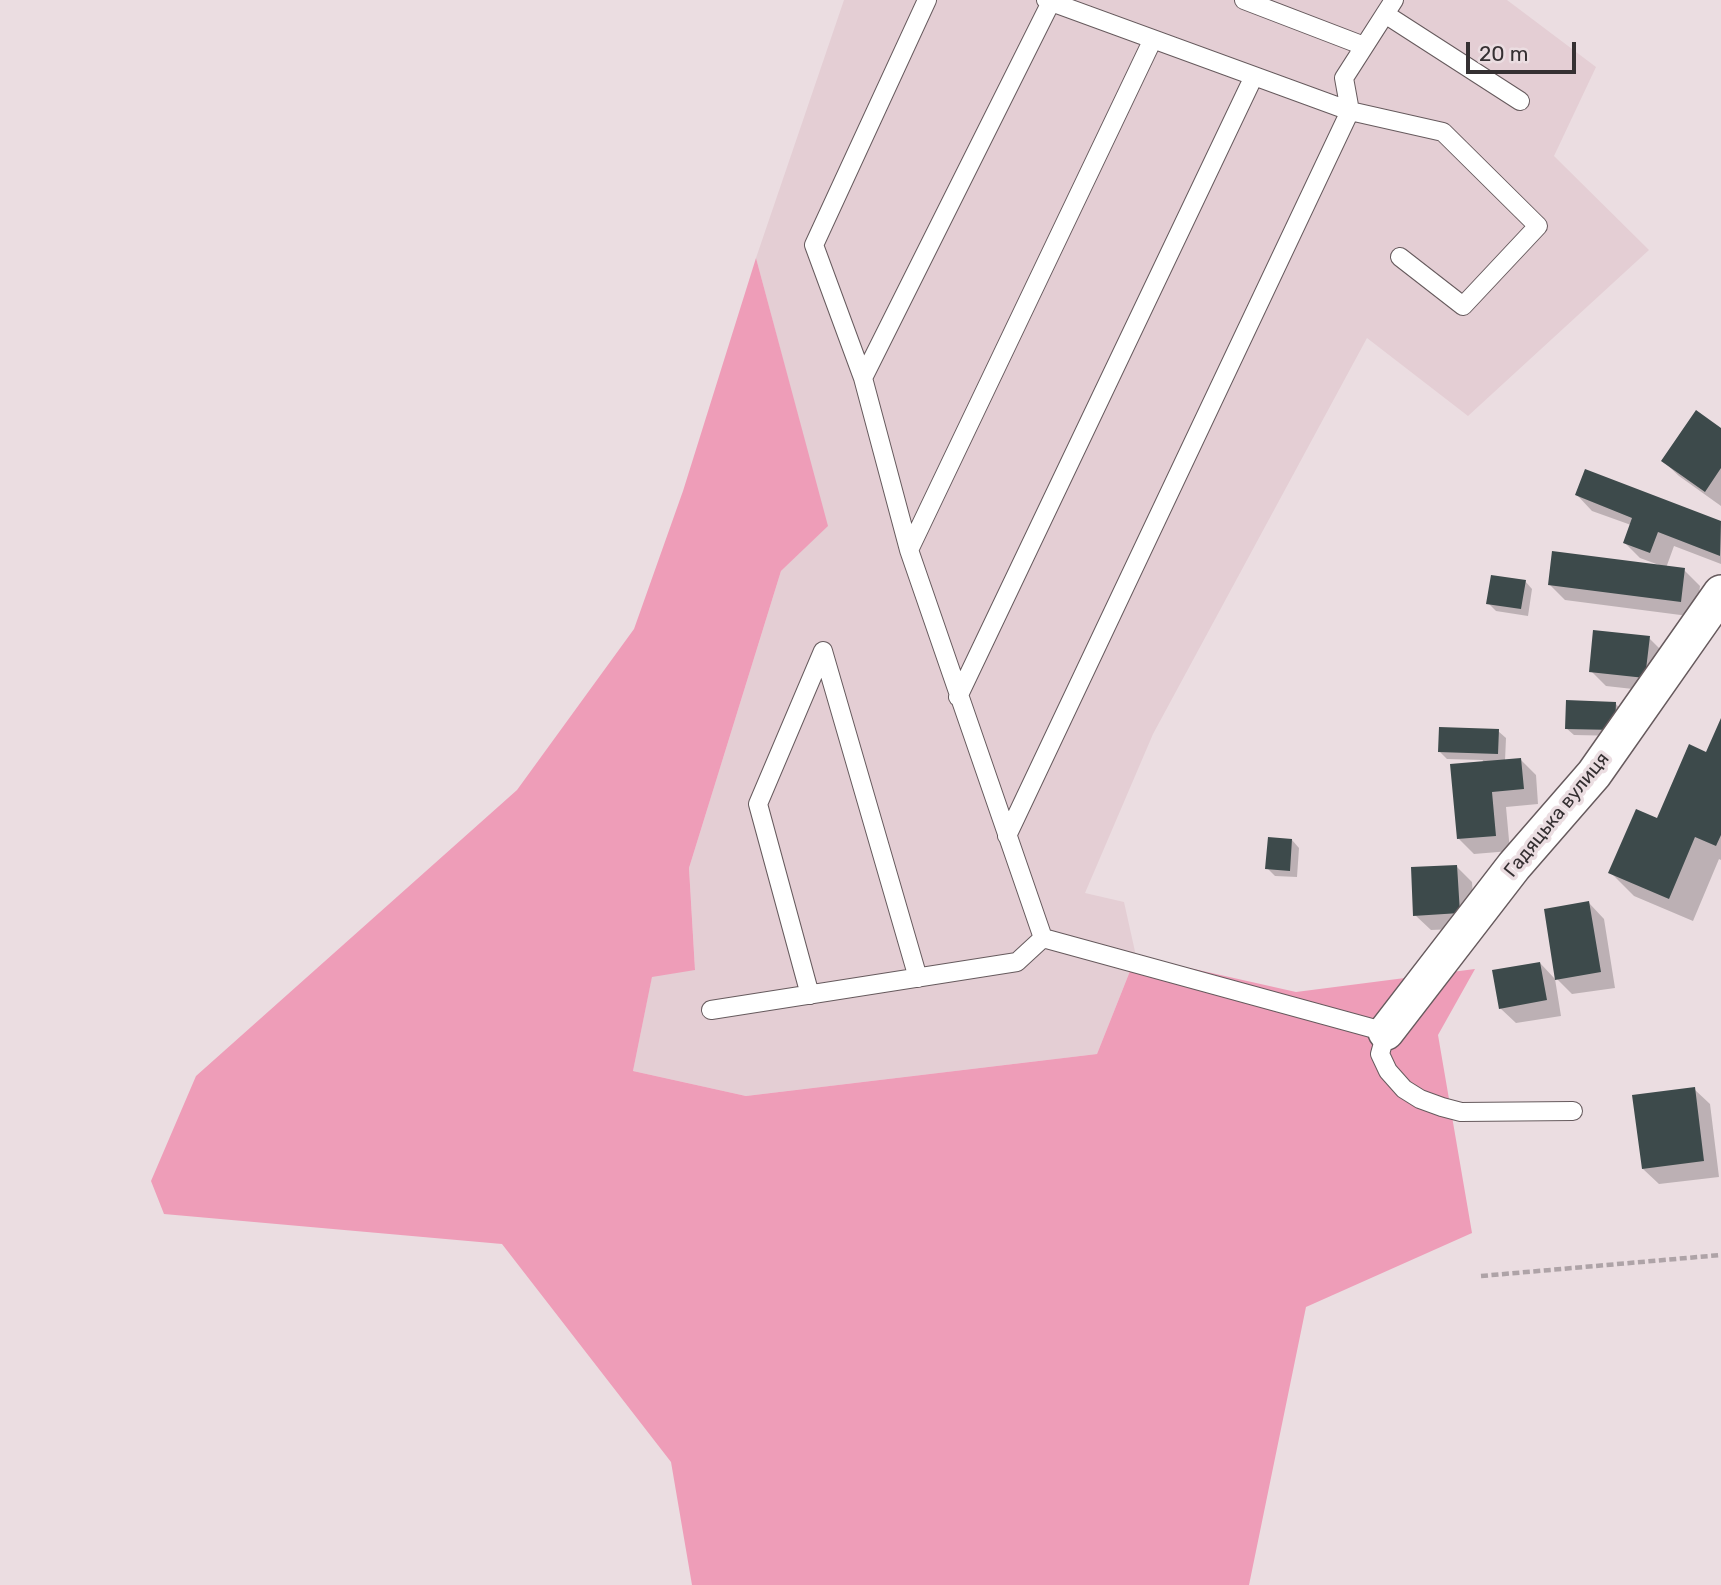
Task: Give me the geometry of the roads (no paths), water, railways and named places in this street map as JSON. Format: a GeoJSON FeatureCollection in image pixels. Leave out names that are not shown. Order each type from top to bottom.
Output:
{"type":"FeatureCollection","features":[{"type":"Feature","properties":{"kind":"street","name":"Гадяцька вулиця"},"geometry":{"type":"LineString","coordinates":[[1386,1032],[1514,866],[1594,774],[1715,610]]}},
{"type":"Feature","properties":{"kind":"lane"},"geometry":{"type":"LineString","coordinates":[[928,0],[814,245],[863,378],[909,550],[1043,938]]}},
{"type":"Feature","properties":{"kind":"lane"},"geometry":{"type":"LineString","coordinates":[[1244,0],[1364,46]]}},
{"type":"Feature","properties":{"kind":"lane"},"geometry":{"type":"LineString","coordinates":[[863,378],[1048,1],[1350,111],[1443,132],[1538,226],[1463,306],[1400,257]]}},
{"type":"Feature","properties":{"kind":"lane"},"geometry":{"type":"LineString","coordinates":[[1007,836],[1350,111],[1344,78],[1389,7],[1520,101]]}},
{"type":"Feature","properties":{"kind":"lane"},"geometry":{"type":"LineString","coordinates":[[909,550],[1153,39]]}},
{"type":"Feature","properties":{"kind":"lane"},"geometry":{"type":"LineString","coordinates":[[958,697],[1254,76]]}},
{"type":"Feature","properties":{"kind":"lane"},"geometry":{"type":"LineString","coordinates":[[810,995],[758,804],[823,651],[918,978]]}},
{"type":"Feature","properties":{"kind":"lane"},"geometry":{"type":"LineString","coordinates":[[1043,938],[1386,1032],[1380,1054],[1388,1071],[1404,1089],[1419,1099],[1461,1112],[1573,1111]]}},
{"type":"Feature","properties":{"kind":"lane"},"geometry":{"type":"LineString","coordinates":[[711,1010],[1017,962],[1043,938]]}}]}
